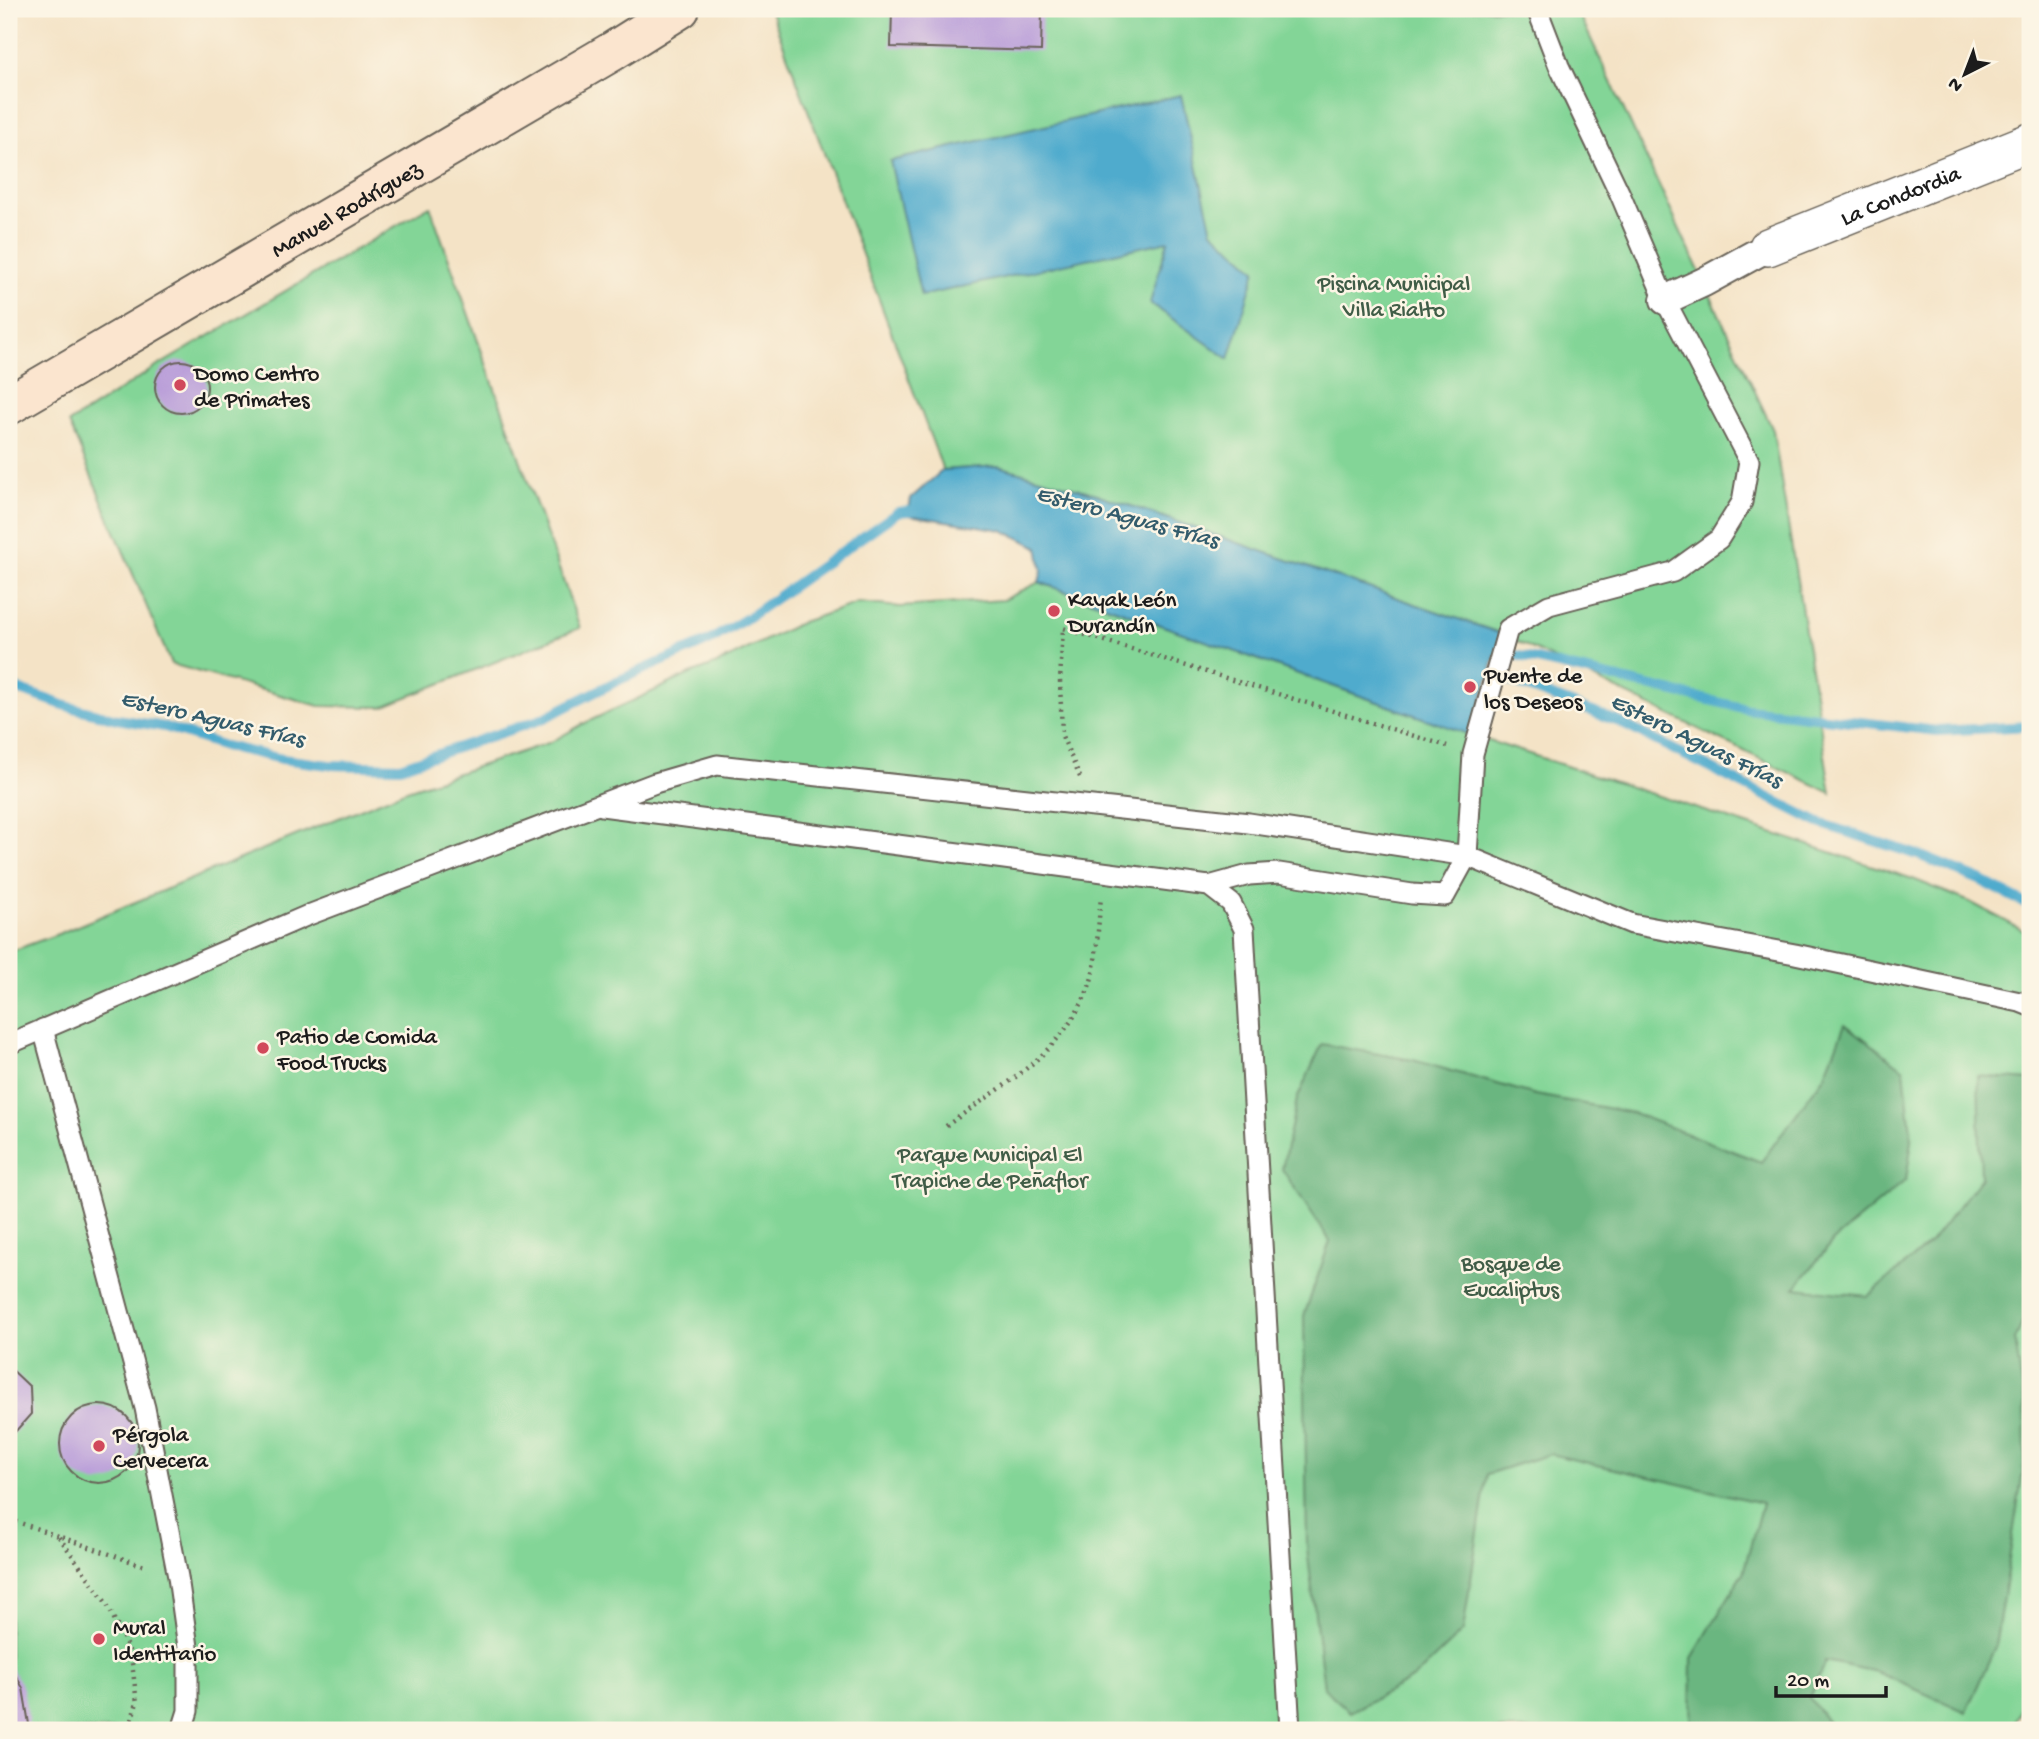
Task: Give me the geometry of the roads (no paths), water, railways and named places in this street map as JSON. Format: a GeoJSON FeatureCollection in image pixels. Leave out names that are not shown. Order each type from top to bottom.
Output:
{"type":"FeatureCollection","features":[{"type":"Feature","properties":{"kind":"main road","name":"Manuel Rodríguez"},"geometry":{"type":"LineString","coordinates":[[9,405],[613,51],[680,9]]}},
{"type":"Feature","properties":{"kind":"street","name":"La Condordia"},"geometry":{"type":"LineString","coordinates":[[1769,247],[2030,142]]}},
{"type":"Feature","properties":{"kind":"street"},"geometry":{"type":"LineString","coordinates":[[1665,300],[1769,247]]}},
{"type":"Feature","properties":{"kind":"lane"},"geometry":{"type":"LineString","coordinates":[[597,805],[1209,886],[1249,876],[1279,873],[1412,894],[1445,896],[1467,856],[1473,754],[1508,629],[1549,604],[1672,572],[1719,539],[1742,502],[1749,461],[1665,300],[1620,194],[1559,65],[1538,9]]}},
{"type":"Feature","properties":{"kind":"lane"},"geometry":{"type":"LineString","coordinates":[[9,1044],[306,916],[655,783],[717,765],[1249,823],[1467,856],[1632,924],[1795,954],[2030,1006]]}},
{"type":"Feature","properties":{"kind":"lane"},"geometry":{"type":"LineString","coordinates":[[1209,886],[1231,903],[1244,929],[1290,1730]]}},
{"type":"Feature","properties":{"kind":"lane"},"geometry":{"type":"LineString","coordinates":[[43,1029],[145,1408],[178,1577],[188,1647],[188,1711],[181,1730]]}},
{"type":"Feature","properties":{"kind":"water"},"geometry":{"type":"Polygon","coordinates":[[[1181,95],[1212,231],[1256,270],[1229,359],[1150,303],[1168,241],[921,296],[890,161],[1181,95]]]}},
{"type":"Feature","properties":{"kind":"water"},"geometry":{"type":"Polygon","coordinates":[[[998,466],[1093,493],[1502,634],[1471,735],[1039,582],[1042,570],[1038,547],[1002,530],[908,515],[911,498],[943,470],[998,466]]]}},
{"type":"Feature","properties":{"kind":"waterway","name":"Estero Aguas Frías"},"geometry":{"type":"LineString","coordinates":[[9,686],[66,706],[117,719],[165,727],[224,746],[282,759],[329,765],[400,767],[542,719],[617,681],[707,642],[749,617],[898,512],[921,510]]}},
{"type":"Feature","properties":{"kind":"waterway"},"geometry":{"type":"LineString","coordinates":[[1498,651],[1747,709],[1938,731],[2030,726]]}},
{"type":"Feature","properties":{"kind":"waterway","name":"Estero Aguas Frías"},"geometry":{"type":"LineString","coordinates":[[1493,675],[1617,721],[1819,823],[1921,856],[1980,880],[2030,906]]}},
{"type":"Feature","properties":{"kind":"place","name":"Domo Centro de Primates"},"geometry":{"type":"Point","coordinates":[180,385]}},
{"type":"Feature","properties":{"kind":"place","name":"Kayak León Durandín"},"geometry":{"type":"Point","coordinates":[1054,611]}},
{"type":"Feature","properties":{"kind":"place","name":"Puente de los Deseos"},"geometry":{"type":"Point","coordinates":[1470,687]}},
{"type":"Feature","properties":{"kind":"place","name":"Patio de Comida Food Trucks"},"geometry":{"type":"Point","coordinates":[263,1048]}},
{"type":"Feature","properties":{"kind":"place","name":"Pérgola Cervecera"},"geometry":{"type":"Point","coordinates":[99,1446]}},
{"type":"Feature","properties":{"kind":"place","name":"Mural Identitario"},"geometry":{"type":"Point","coordinates":[99,1639]}},
{"type":"Feature","properties":{"kind":"park label","name":"Piscina Municipal Villa Rialto"},"geometry":{"type":"Point","coordinates":[1394,295]}},
{"type":"Feature","properties":{"kind":"park label","name":"Parque Municipal El Trapiche de Peñaflor"},"geometry":{"type":"Point","coordinates":[990,1166]}},
{"type":"Feature","properties":{"kind":"park label","name":"Bosque de Eucaliptus"},"geometry":{"type":"Point","coordinates":[1511,1275]}}]}
